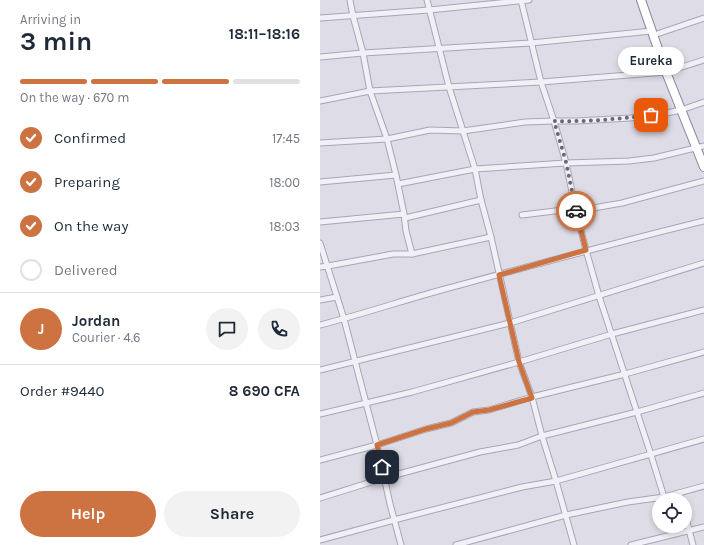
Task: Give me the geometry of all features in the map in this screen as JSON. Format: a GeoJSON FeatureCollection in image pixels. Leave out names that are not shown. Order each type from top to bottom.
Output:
{"type":"FeatureCollection","features":[{"type":"Feature","properties":{"kind":"highway"},"geometry":{"type":"LineString","coordinates":[[641,0],[681,110],[700,147],[704,167]]}},
{"type":"Feature","properties":{"kind":"street"},"geometry":{"type":"LineString","coordinates":[[350,0],[363,53],[370,91],[396,175],[406,231],[412,254]]}},
{"type":"Feature","properties":{"kind":"street"},"geometry":{"type":"LineString","coordinates":[[426,0],[449,87],[475,169],[519,362],[532,398],[574,545]]}},
{"type":"Feature","properties":{"kind":"street"},"geometry":{"type":"LineString","coordinates":[[521,0],[541,82],[566,162],[575,209],[586,250],[663,493]]}},
{"type":"Feature","properties":{"kind":"street"},"geometry":{"type":"LineString","coordinates":[[320,18],[429,10],[529,0]]}},
{"type":"Feature","properties":{"kind":"street"},"geometry":{"type":"LineString","coordinates":[[320,57],[531,43],[653,33],[704,18]]}},
{"type":"Feature","properties":{"kind":"street"},"geometry":{"type":"LineString","coordinates":[[320,101],[370,91],[541,82],[666,72],[704,60]]}},
{"type":"Feature","properties":{"kind":"street"},"geometry":{"type":"LineString","coordinates":[[320,143],[386,139],[430,130],[463,131],[525,122],[630,118],[681,110],[704,102]]}},
{"type":"Feature","properties":{"kind":"street"},"geometry":{"type":"LineString","coordinates":[[398,184],[475,169],[566,162],[629,161],[654,158],[700,147]]}},
{"type":"Feature","properties":{"kind":"street"},"geometry":{"type":"LineString","coordinates":[[320,182],[396,175]]}},
{"type":"Feature","properties":{"kind":"street"},"geometry":{"type":"LineString","coordinates":[[522,215],[622,203],[704,181]]}},
{"type":"Feature","properties":{"kind":"street"},"geometry":{"type":"LineString","coordinates":[[320,222],[404,216],[482,200]]}},
{"type":"Feature","properties":{"kind":"street"},"geometry":{"type":"LineString","coordinates":[[320,325],[586,250],[704,221]]}},
{"type":"Feature","properties":{"kind":"street"},"geometry":{"type":"LineString","coordinates":[[320,267],[393,254],[412,254],[491,237]]}},
{"type":"Feature","properties":{"kind":"street"},"geometry":{"type":"LineString","coordinates":[[320,243],[344,319],[401,545]]}},
{"type":"Feature","properties":{"kind":"street"},"geometry":{"type":"LineString","coordinates":[[320,370],[510,324],[704,263]]}},
{"type":"Feature","properties":{"kind":"street"},"geometry":{"type":"LineString","coordinates":[[320,300],[337,297]]}},
{"type":"Feature","properties":{"kind":"street"},"geometry":{"type":"LineString","coordinates":[[320,414],[412,392],[612,334],[704,310]]}},
{"type":"Feature","properties":{"kind":"street"},"geometry":{"type":"LineString","coordinates":[[320,460],[451,423],[473,412],[489,410],[704,352]]}},
{"type":"Feature","properties":{"kind":"street"},"geometry":{"type":"LineString","coordinates":[[320,498],[384,478],[480,452],[518,445],[542,436],[704,393]]}},
{"type":"Feature","properties":{"kind":"street"},"geometry":{"type":"LineString","coordinates":[[320,540],[522,487],[556,481],[704,439]]}},
{"type":"Feature","properties":{"kind":"street"},"geometry":{"type":"LineString","coordinates":[[679,493],[704,486]]}},
{"type":"Feature","properties":{"kind":"street"},"geometry":{"type":"LineString","coordinates":[[456,545],[566,515],[628,502],[652,499]]}},
{"type":"Feature","properties":{"kind":"street"},"geometry":{"type":"LineString","coordinates":[[692,530],[704,527]]}},
{"type":"Feature","properties":{"kind":"street"},"geometry":{"type":"LineString","coordinates":[[632,545],[681,533]]}},
{"type":"Feature","properties":{"kind":"street"},"geometry":{"type":"LineString","coordinates":[[690,533],[693,545]]}},
{"type":"Feature","properties":{"kind":"way so far"},"geometry":{"type":"LineString","coordinates":[[576,211],[566,162],[554,121],[630,118],[651,115]]}},
{"type":"Feature","properties":{"kind":"place","name":"Eureka"},"geometry":{"type":"Point","coordinates":[651,115]}},
{"type":"Feature","properties":{"kind":"route"},"geometry":{"type":"LineString","coordinates":[[382,467],[377,445],[426,429],[451,423],[473,412],[489,410],[532,398],[519,362],[499,275],[586,250],[576,211]]}}]}
